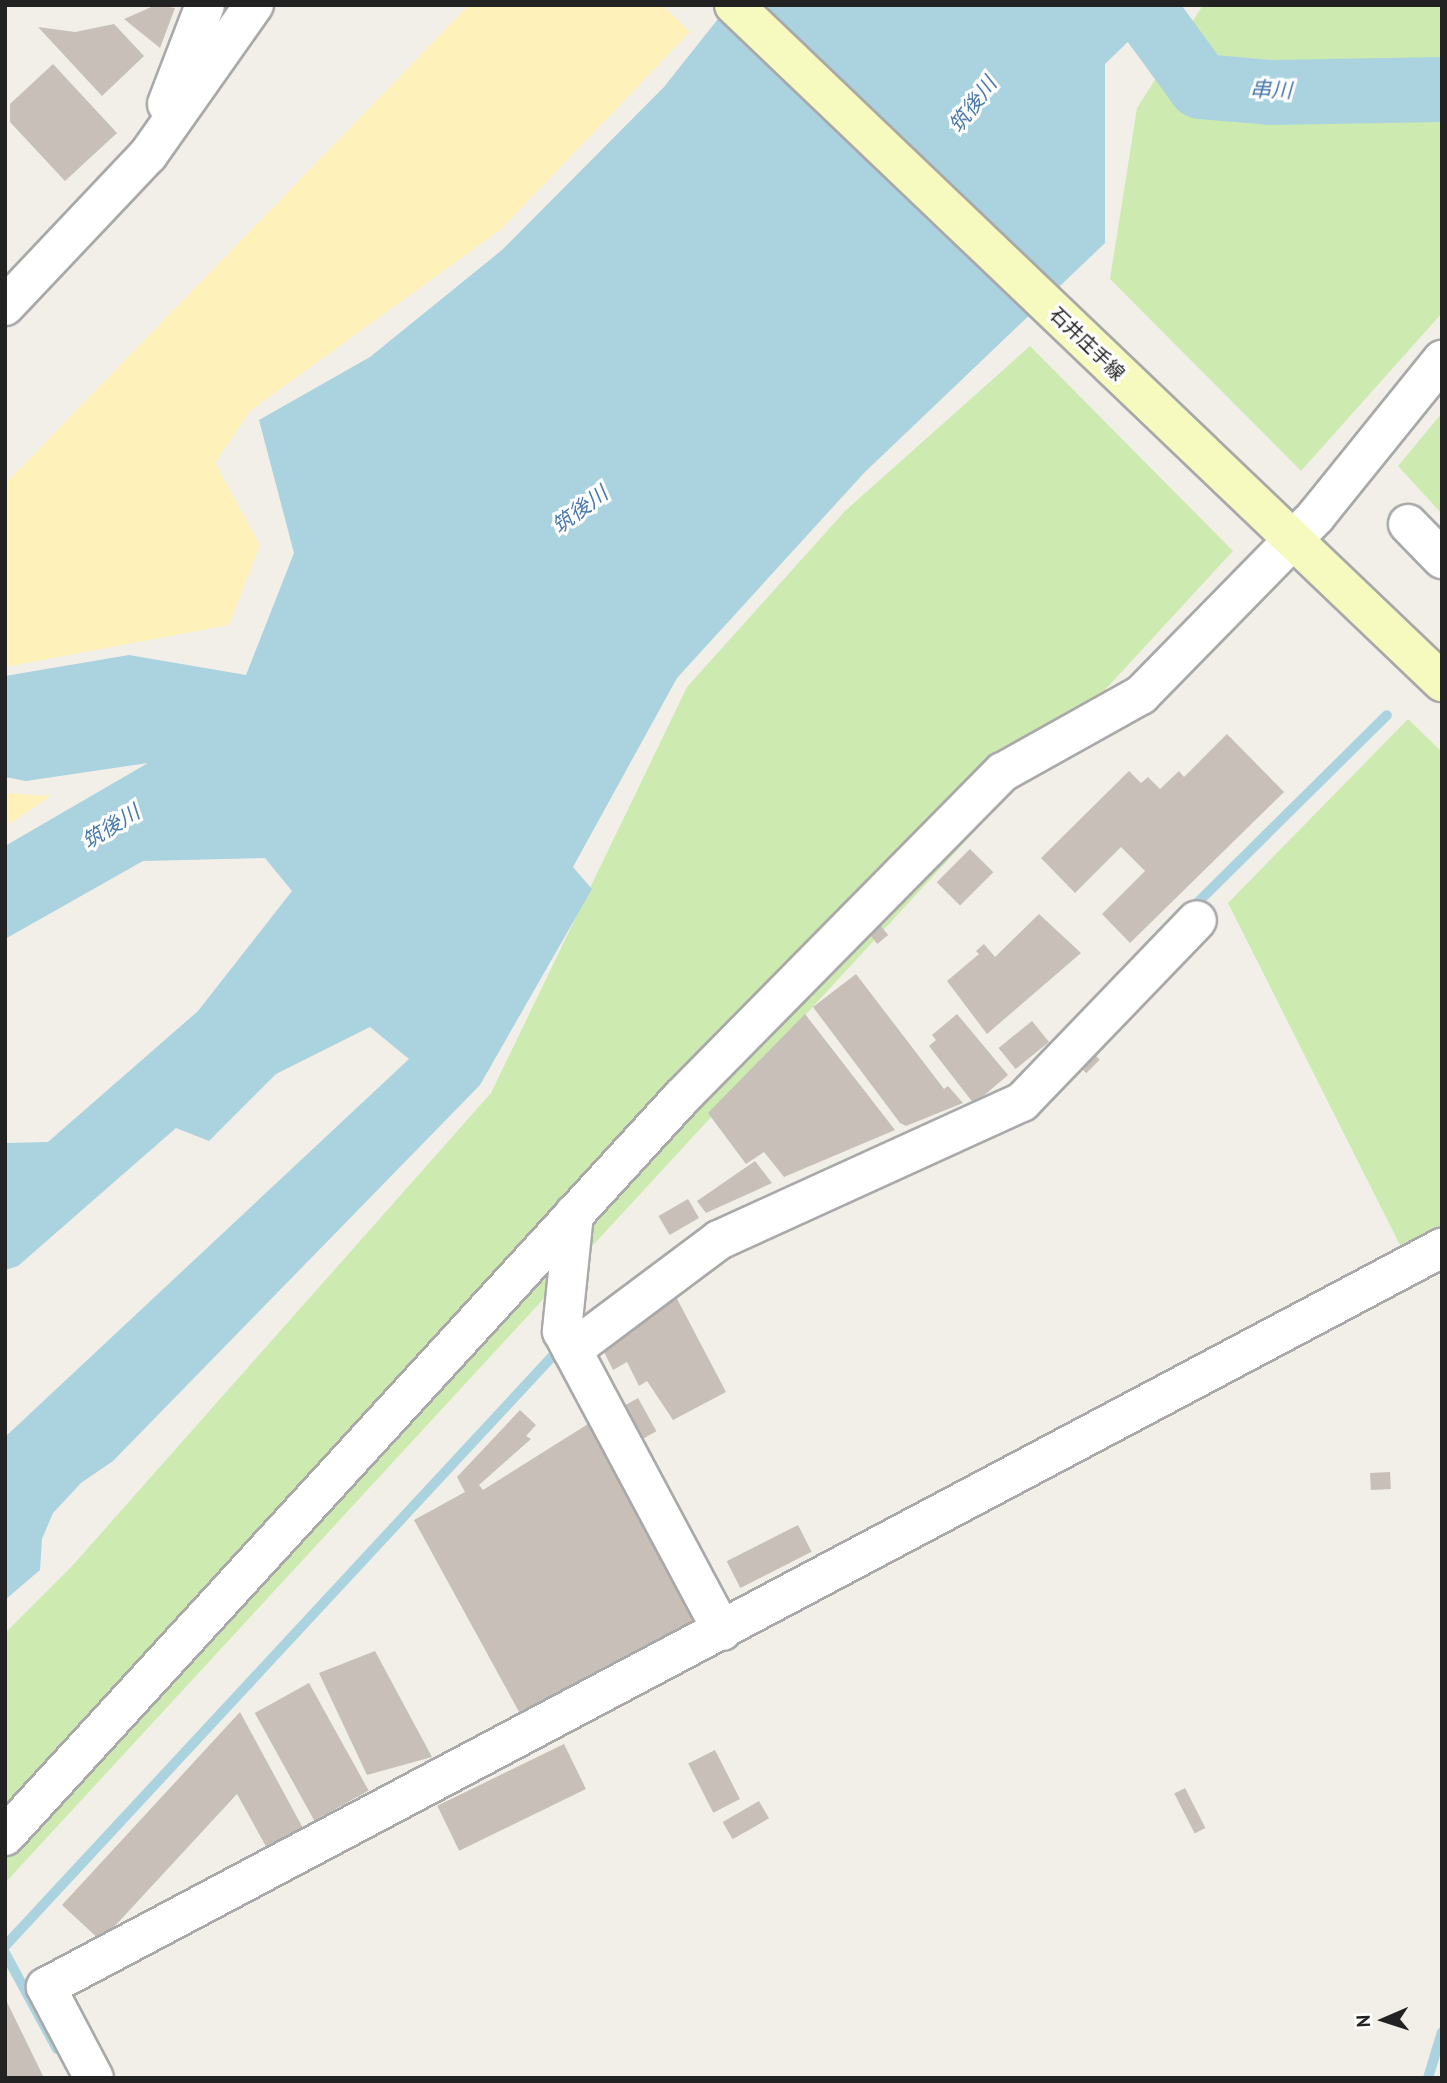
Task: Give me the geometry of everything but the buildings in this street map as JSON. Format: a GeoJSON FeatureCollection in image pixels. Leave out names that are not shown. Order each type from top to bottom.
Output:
{"type":"FeatureCollection","features":[{"type":"Feature","properties":{"kind":"main road","name":"石井庄手線"},"geometry":{"type":"LineString","coordinates":[[734,5],[1442,682]]}},
{"type":"Feature","properties":{"kind":"street"},"geometry":{"type":"LineString","coordinates":[[148,155],[205,5]]}},
{"type":"Feature","properties":{"kind":"street"},"geometry":{"type":"LineString","coordinates":[[5,306],[148,155],[254,5]]}},
{"type":"Feature","properties":{"kind":"street"},"geometry":{"type":"LineString","coordinates":[[5,1836],[681,1098],[1003,772],[1141,695],[1292,540],[1442,360]]}},
{"type":"Feature","properties":{"kind":"street"},"geometry":{"type":"LineString","coordinates":[[1408,524],[1442,559]]}},
{"type":"Feature","properties":{"kind":"street"},"geometry":{"type":"LineString","coordinates":[[567,1340],[719,1240],[1022,1102],[1197,920]]}},
{"type":"Feature","properties":{"kind":"street"},"geometry":{"type":"LineString","coordinates":[[574,1214],[567,1340],[722,1631]]}},
{"type":"Feature","properties":{"kind":"street"},"geometry":{"type":"LineString","coordinates":[[94,2078],[46,1987],[1442,1248]]}},
{"type":"Feature","properties":{"kind":"green space"},"geometry":{"type":"Polygon","coordinates":[[[1203,5],[1442,5],[1442,313],[1301,471],[1110,279],[1137,108],[1203,5]]]}},
{"type":"Feature","properties":{"kind":"green space"},"geometry":{"type":"Polygon","coordinates":[[[1030,346],[1233,551],[5,1883],[5,1633],[73,1565],[491,1093],[687,687],[845,511],[1030,346]]]}},
{"type":"Feature","properties":{"kind":"green space"},"geometry":{"type":"Polygon","coordinates":[[[1442,413],[1442,514],[1398,466],[1442,413]]]}},
{"type":"Feature","properties":{"kind":"green space"},"geometry":{"type":"Polygon","coordinates":[[[1408,719],[1442,752],[1442,1231],[1404,1253],[1228,903],[1408,719]]]}},
{"type":"Feature","properties":{"kind":"sand"},"geometry":{"type":"Polygon","coordinates":[[[469,5],[662,5],[690,32],[500,230],[250,411],[215,463],[260,545],[229,625],[5,667],[5,484],[469,5]]]}},
{"type":"Feature","properties":{"kind":"sand"},"geometry":{"type":"Polygon","coordinates":[[[5,793],[51,796],[5,827],[5,793]]]}},
{"type":"Feature","properties":{"kind":"water","name":"筑後川"},"geometry":{"type":"Polygon","coordinates":[[[729,5],[1166,5],[1105,64],[1105,243],[864,473],[677,678],[573,867],[592,889],[480,1085],[113,1461],[81,1483],[53,1513],[42,1539],[40,1570],[5,1600],[5,1437],[409,1059],[370,1027],[276,1074],[209,1141],[176,1128],[18,1266],[5,1270],[5,1143],[48,1142],[198,1011],[292,891],[265,858],[143,861],[5,939],[5,846],[148,763],[26,781],[5,777],[5,676],[129,655],[246,675],[294,553],[259,420],[370,357],[502,250],[664,87],[729,5]]]}},
{"type":"Feature","properties":{"kind":"waterway","name":"串川"},"geometry":{"type":"LineString","coordinates":[[1141,5],[1200,86],[1270,92],[1442,89]]}},
{"type":"Feature","properties":{"kind":"waterway"},"geometry":{"type":"LineString","coordinates":[[1190,910],[1387,715]]}},
{"type":"Feature","properties":{"kind":"waterway"},"geometry":{"type":"LineString","coordinates":[[5,1946],[562,1346]]}},
{"type":"Feature","properties":{"kind":"waterway"},"geometry":{"type":"LineString","coordinates":[[5,1953],[57,2049]]}},
{"type":"Feature","properties":{"kind":"waterway"},"geometry":{"type":"LineString","coordinates":[[1428,2078],[1442,2032]]}}]}
